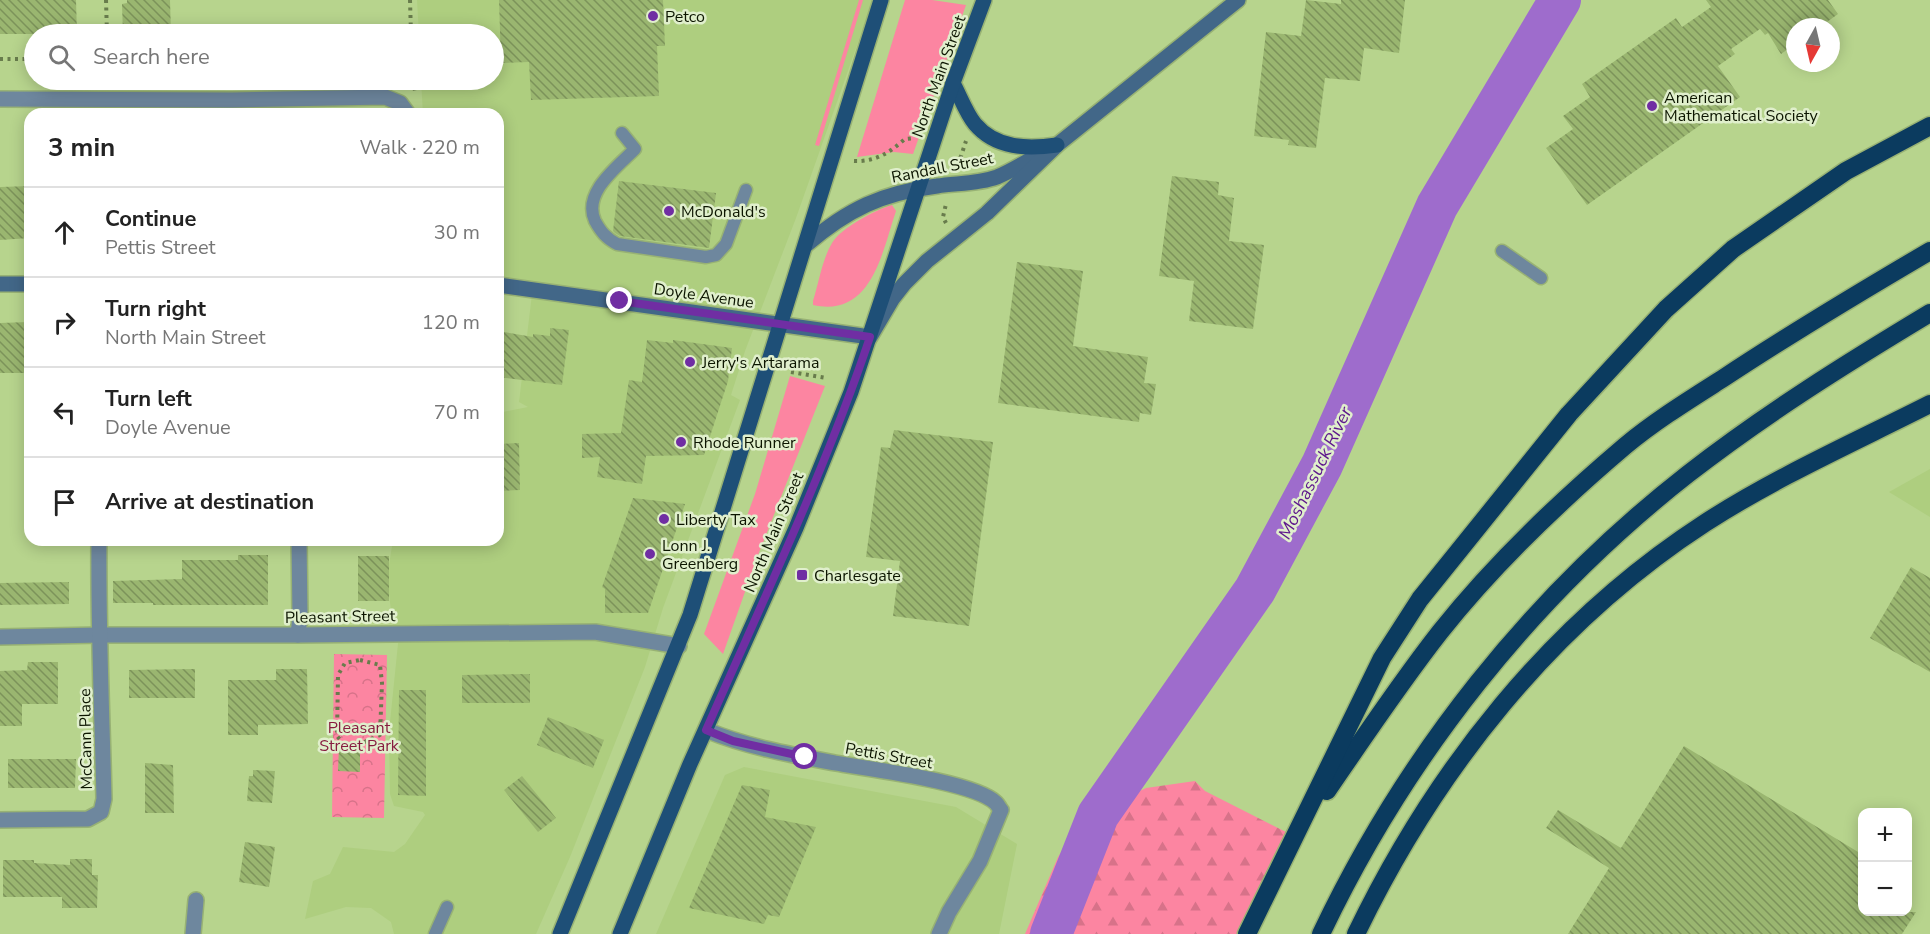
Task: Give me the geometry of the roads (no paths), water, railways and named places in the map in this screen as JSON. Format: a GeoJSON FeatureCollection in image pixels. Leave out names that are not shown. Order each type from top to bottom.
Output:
{"type":"FeatureCollection","features":[{"type":"Feature","properties":{"kind":"highway"},"geometry":{"type":"LineString","coordinates":[[1247,934],[1382,658],[1414,609],[1569,414],[1666,309],[1733,249],[1846,171],[1930,126]]}},
{"type":"Feature","properties":{"kind":"highway"},"geometry":{"type":"LineString","coordinates":[[1289,847],[1389,699],[1442,630],[1498,566],[1562,502],[1627,445],[1696,396],[1781,341],[1930,251]]}},
{"type":"Feature","properties":{"kind":"highway"},"geometry":{"type":"LineString","coordinates":[[1321,934],[1375,832],[1434,741],[1500,655],[1574,576],[1654,502],[1722,448],[1802,393],[1930,314]]}},
{"type":"Feature","properties":{"kind":"highway"},"geometry":{"type":"LineString","coordinates":[[1356,934],[1417,823],[1463,755],[1515,689],[1584,618],[1655,560],[1712,519],[1766,487],[1930,404]]}},
{"type":"Feature","properties":{"kind":"main road"},"geometry":{"type":"LineString","coordinates":[[560,934],[679,646],[697,595],[881,0]]}},
{"type":"Feature","properties":{"kind":"main road","name":"North Main Street"},"geometry":{"type":"LineString","coordinates":[[620,934],[690,764],[796,528],[851,392],[953,82],[984,0]]}},
{"type":"Feature","properties":{"kind":"main road","name":"Randall Street"},"geometry":{"type":"LineString","coordinates":[[870,337],[893,298],[915,271],[987,213],[1057,145],[1238,0]]}},
{"type":"Feature","properties":{"kind":"main road"},"geometry":{"type":"LineString","coordinates":[[953,82],[974,123],[987,134],[1003,143],[1018,147],[1036,148],[1057,145]]}},
{"type":"Feature","properties":{"kind":"main road","name":"Randall Street"},"geometry":{"type":"LineString","coordinates":[[806,245],[842,217],[863,205],[918,188],[997,177],[1057,145]]}},
{"type":"Feature","properties":{"kind":"main road"},"geometry":{"type":"LineString","coordinates":[[0,284],[24,284]]}},
{"type":"Feature","properties":{"kind":"main road","name":"Doyle Avenue"},"geometry":{"type":"LineString","coordinates":[[504,286],[870,337]]}},
{"type":"Feature","properties":{"kind":"street"},"geometry":{"type":"LineString","coordinates":[[0,99],[385,98],[400,103],[404,108]]}},
{"type":"Feature","properties":{"kind":"street"},"geometry":{"type":"LineString","coordinates":[[99,546],[98,618],[100,634]]}},
{"type":"Feature","properties":{"kind":"street"},"geometry":{"type":"LineString","coordinates":[[298,635],[299,546]]}},
{"type":"Feature","properties":{"kind":"street","name":"Pleasant Street"},"geometry":{"type":"LineString","coordinates":[[0,637],[100,634],[595,632],[679,646]]}},
{"type":"Feature","properties":{"kind":"street","name":"McCann Place"},"geometry":{"type":"LineString","coordinates":[[0,820],[88,819],[101,812],[104,799],[100,634]]}},
{"type":"Feature","properties":{"kind":"street","name":"Pettis Street"},"geometry":{"type":"LineString","coordinates":[[706,730],[733,741],[833,763],[955,785],[981,794],[995,802],[1001,810],[980,861],[949,912],[939,934]]}},
{"type":"Feature","properties":{"kind":"street"},"geometry":{"type":"LineString","coordinates":[[193,934],[196,900]]}},
{"type":"Feature","properties":{"kind":"lane"},"geometry":{"type":"LineString","coordinates":[[622,133],[635,149],[611,172],[595,194],[591,213],[600,231],[607,239],[617,244],[706,257],[716,255],[726,244],[746,190]]}},
{"type":"Feature","properties":{"kind":"lane"},"geometry":{"type":"LineString","coordinates":[[1502,251],[1542,278]]}},
{"type":"Feature","properties":{"kind":"lane"},"geometry":{"type":"LineString","coordinates":[[435,934],[447,907]]}},
{"type":"Feature","properties":{"kind":"waterway","name":"Moshassuck River"},"geometry":{"type":"LineString","coordinates":[[1051,934],[1098,815],[1255,590],[1322,465],[1437,206],[1560,0]]}},
{"type":"Feature","properties":{"kind":"place","name":"Petco"},"geometry":{"type":"Point","coordinates":[653,16]}},
{"type":"Feature","properties":{"kind":"place","name":"American Mathematical Society"},"geometry":{"type":"Point","coordinates":[1652,106]}},
{"type":"Feature","properties":{"kind":"place","name":"McDonald's"},"geometry":{"type":"Point","coordinates":[669,211]}},
{"type":"Feature","properties":{"kind":"place","name":"Jerry's Artarama"},"geometry":{"type":"Point","coordinates":[690,362]}},
{"type":"Feature","properties":{"kind":"place","name":"Rhode Runner"},"geometry":{"type":"Point","coordinates":[681,442]}},
{"type":"Feature","properties":{"kind":"place","name":"Liberty Tax"},"geometry":{"type":"Point","coordinates":[664,519]}},
{"type":"Feature","properties":{"kind":"place","name":"Lonn J. Greenberg"},"geometry":{"type":"Point","coordinates":[650,554]}},
{"type":"Feature","properties":{"kind":"place","name":"Charlesgate"},"geometry":{"type":"Point","coordinates":[802,575]}},
{"type":"Feature","properties":{"kind":"park label","name":"Pleasant Street Park"},"geometry":{"type":"Point","coordinates":[359,736]}}]}
